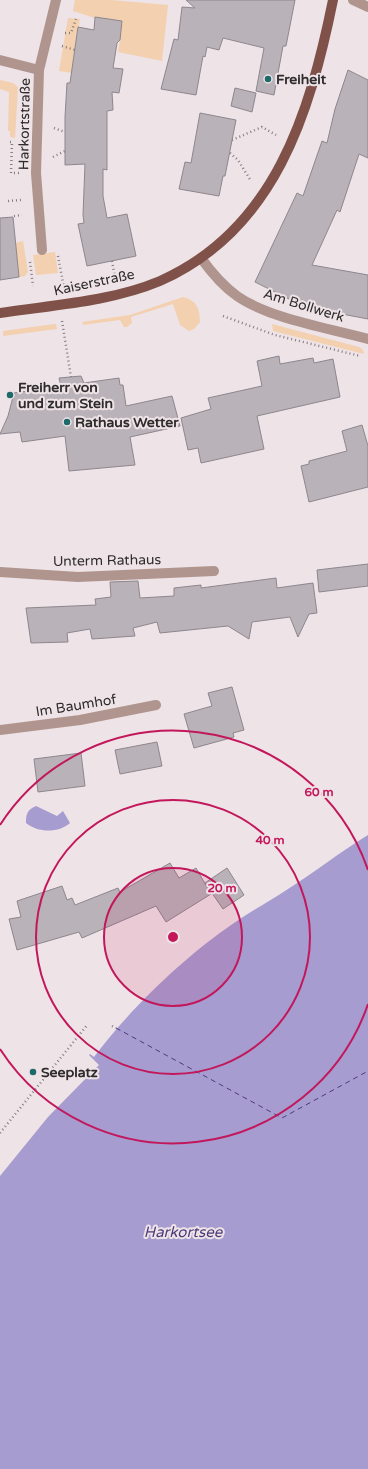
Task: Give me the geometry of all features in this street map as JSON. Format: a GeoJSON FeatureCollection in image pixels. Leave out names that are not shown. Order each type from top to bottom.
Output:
{"type":"FeatureCollection","features":[{"type":"Feature","properties":{"kind":"main road","name":"Kaiserstraße"},"geometry":{"type":"LineString","coordinates":[[0,313],[119,294],[159,281],[201,258],[237,227],[266,190],[285,158],[301,122],[326,35],[333,0]]}},
{"type":"Feature","properties":{"kind":"street","name":"Harkortstraße"},"geometry":{"type":"LineString","coordinates":[[42,250],[36,173],[39,70],[56,0]]}},
{"type":"Feature","properties":{"kind":"street"},"geometry":{"type":"LineString","coordinates":[[353,0],[368,7]]}},
{"type":"Feature","properties":{"kind":"street"},"geometry":{"type":"LineString","coordinates":[[0,60],[39,70]]}},
{"type":"Feature","properties":{"kind":"street","name":"Am Bollwerk"},"geometry":{"type":"LineString","coordinates":[[201,258],[212,273],[237,296],[265,310],[368,339]]}},
{"type":"Feature","properties":{"kind":"street","name":"Unterm Rathaus"},"geometry":{"type":"LineString","coordinates":[[0,572],[78,577],[214,571]]}},
{"type":"Feature","properties":{"kind":"street","name":"Im Baumhof"},"geometry":{"type":"LineString","coordinates":[[0,730],[80,720],[156,705]]}},
{"type":"Feature","properties":{"kind":"path"},"geometry":{"type":"LineString","coordinates":[[232,140],[262,127],[266,128]]}},
{"type":"Feature","properties":{"kind":"path"},"geometry":{"type":"LineString","coordinates":[[10,142],[12,142],[11,168]]}},
{"type":"Feature","properties":{"kind":"path"},"geometry":{"type":"LineString","coordinates":[[230,153],[238,160],[250,180],[266,190]]}},
{"type":"Feature","properties":{"kind":"path"},"geometry":{"type":"LineString","coordinates":[[42,250],[57,248],[71,377]]}},
{"type":"Feature","properties":{"kind":"path"},"geometry":{"type":"LineString","coordinates":[[112,261],[114,271]]}},
{"type":"Feature","properties":{"kind":"path"},"geometry":{"type":"LineString","coordinates":[[0,1134],[88,1024]]}},
{"type":"Feature","properties":{"kind":"path"},"geometry":{"type":"LineString","coordinates":[[112,1026],[116,1028]]}},
{"type":"Feature","properties":{"kind":"shaded area"},"geometry":{"type":"Polygon","coordinates":[[[75,0],[111,0],[168,5],[162,61],[118,52],[120,40],[119,34],[121,32],[120,26],[73,11],[75,0]]]}},
{"type":"Feature","properties":{"kind":"shaded area"},"geometry":{"type":"Polygon","coordinates":[[[68,18],[80,19],[72,73],[59,71],[68,18]]]}},
{"type":"Feature","properties":{"kind":"shaded area"},"geometry":{"type":"Polygon","coordinates":[[[0,80],[13,83],[18,87],[15,138],[10,137],[10,131],[8,131],[9,92],[0,89],[0,80]]]}},
{"type":"Feature","properties":{"kind":"shaded area"},"geometry":{"type":"Polygon","coordinates":[[[23,241],[28,272],[25,276],[19,277],[15,243],[23,241]]]}},
{"type":"Feature","properties":{"kind":"shaded area"},"geometry":{"type":"Polygon","coordinates":[[[55,252],[58,273],[36,275],[33,255],[55,252]]]}},
{"type":"Feature","properties":{"kind":"shaded area"},"geometry":{"type":"Polygon","coordinates":[[[183,297],[192,300],[195,303],[199,313],[200,322],[194,329],[189,331],[180,325],[173,304],[131,317],[132,323],[127,327],[124,327],[120,320],[83,325],[82,322],[130,315],[183,297]]]}},
{"type":"Feature","properties":{"kind":"shaded area"},"geometry":{"type":"Polygon","coordinates":[[[56,324],[57,329],[3,336],[3,331],[56,324]]]}},
{"type":"Feature","properties":{"kind":"shaded area"},"geometry":{"type":"Polygon","coordinates":[[[272,324],[359,347],[363,350],[364,354],[273,331],[272,324]]]}},
{"type":"Feature","properties":{"kind":"water"},"geometry":{"type":"Polygon","coordinates":[[[36,806],[57,816],[63,811],[70,823],[60,829],[36,829],[26,823],[29,811],[36,806]]]}},
{"type":"Feature","properties":{"kind":"water","name":"Harkortsee"},"geometry":{"type":"Polygon","coordinates":[[[368,835],[368,1469],[0,1469],[0,1165],[90,1054],[94,1057],[124,1021],[177,968],[215,936],[368,835]]]}},
{"type":"Feature","properties":{"kind":"pier"},"geometry":{"type":"Polygon","coordinates":[[[88,1054],[99,1065],[48,1117],[0,1176],[0,1162],[88,1054]]]}},
{"type":"Feature","properties":{"kind":"building"},"geometry":{"type":"Polygon","coordinates":[[[186,0],[295,0],[286,46],[283,46],[274,95],[256,91],[264,48],[223,38],[219,50],[207,47],[205,57],[203,56],[196,95],[161,89],[174,39],[178,40],[182,7],[195,8],[186,0]]]}},
{"type":"Feature","properties":{"kind":"building"},"geometry":{"type":"Polygon","coordinates":[[[95,17],[122,21],[120,40],[117,43],[113,68],[123,69],[119,93],[112,92],[113,110],[107,111],[107,170],[103,169],[103,196],[107,218],[127,214],[136,256],[87,266],[78,224],[84,223],[85,164],[65,165],[65,117],[67,83],[70,83],[78,27],[94,30],[95,17]]]}},
{"type":"Feature","properties":{"kind":"building"},"geometry":{"type":"Polygon","coordinates":[[[348,70],[368,80],[368,158],[359,154],[340,212],[337,210],[312,265],[368,275],[368,319],[305,307],[255,282],[297,193],[303,196],[322,141],[327,143],[335,109],[348,70]]]}},
{"type":"Feature","properties":{"kind":"building"},"geometry":{"type":"Polygon","coordinates":[[[235,88],[256,93],[252,112],[231,106],[235,88]]]}},
{"type":"Feature","properties":{"kind":"building"},"geometry":{"type":"Polygon","coordinates":[[[200,113],[236,120],[225,176],[223,176],[219,196],[179,189],[185,162],[191,163],[200,113]]]}},
{"type":"Feature","properties":{"kind":"building"},"geometry":{"type":"Polygon","coordinates":[[[13,217],[19,277],[0,280],[0,218],[13,217]]]}},
{"type":"Feature","properties":{"kind":"building"},"geometry":{"type":"Polygon","coordinates":[[[279,356],[280,364],[313,358],[314,363],[333,359],[340,397],[257,416],[264,449],[201,463],[198,448],[188,450],[181,418],[211,409],[208,398],[262,386],[257,361],[279,356]]]}},
{"type":"Feature","properties":{"kind":"building","name":"Rathaus Wetter"},"geometry":{"type":"Polygon","coordinates":[[[81,376],[84,383],[119,378],[120,385],[123,385],[126,406],[172,396],[180,426],[130,437],[135,465],[69,471],[65,436],[22,442],[20,432],[0,434],[8,416],[14,393],[61,386],[59,378],[81,376]]]}},
{"type":"Feature","properties":{"kind":"building"},"geometry":{"type":"Polygon","coordinates":[[[362,425],[368,446],[368,487],[309,502],[301,466],[309,464],[309,461],[347,451],[342,431],[362,425]]]}},
{"type":"Feature","properties":{"kind":"building"},"geometry":{"type":"Polygon","coordinates":[[[368,564],[368,586],[319,592],[317,570],[368,564]]]}},
{"type":"Feature","properties":{"kind":"building"},"geometry":{"type":"Polygon","coordinates":[[[276,578],[277,588],[313,583],[317,613],[309,614],[298,637],[290,617],[252,622],[249,639],[228,626],[160,633],[157,622],[133,628],[135,636],[92,639],[90,629],[67,633],[68,642],[31,643],[26,608],[96,605],[95,599],[111,597],[110,582],[138,581],[140,598],[174,596],[174,588],[201,585],[201,588],[276,578]]]}},
{"type":"Feature","properties":{"kind":"building"},"geometry":{"type":"Polygon","coordinates":[[[232,687],[244,730],[233,733],[234,737],[194,748],[184,714],[212,706],[208,693],[232,687]]]}},
{"type":"Feature","properties":{"kind":"building"},"geometry":{"type":"Polygon","coordinates":[[[157,742],[162,766],[120,774],[115,750],[157,742]]]}},
{"type":"Feature","properties":{"kind":"building"},"geometry":{"type":"Polygon","coordinates":[[[81,753],[85,786],[38,792],[34,759],[81,753]]]}},
{"type":"Feature","properties":{"kind":"building"},"geometry":{"type":"Polygon","coordinates":[[[170,863],[179,878],[196,868],[211,894],[166,922],[156,906],[82,938],[79,932],[17,950],[9,919],[21,917],[17,901],[62,886],[67,900],[72,898],[75,905],[118,888],[120,892],[170,863]]]}},
{"type":"Feature","properties":{"kind":"building"},"geometry":{"type":"Polygon","coordinates":[[[227,868],[244,895],[223,909],[205,883],[227,868]]]}},
{"type":"Feature","properties":{"kind":"ferry route"},"geometry":{"type":"LineString","coordinates":[[116,1028],[282,1118],[368,1071]]}},
{"type":"Feature","properties":{"kind":"place","name":"Freiheit"},"geometry":{"type":"Point","coordinates":[268,79]}},
{"type":"Feature","properties":{"kind":"place","name":"Freiherr von und zum Stein"},"geometry":{"type":"Point","coordinates":[10,395]}},
{"type":"Feature","properties":{"kind":"place","name":"Rathaus Wetter"},"geometry":{"type":"Point","coordinates":[67,422]}},
{"type":"Feature","properties":{"kind":"place","name":"Seeplatz"},"geometry":{"type":"Point","coordinates":[33,1072]}}]}
